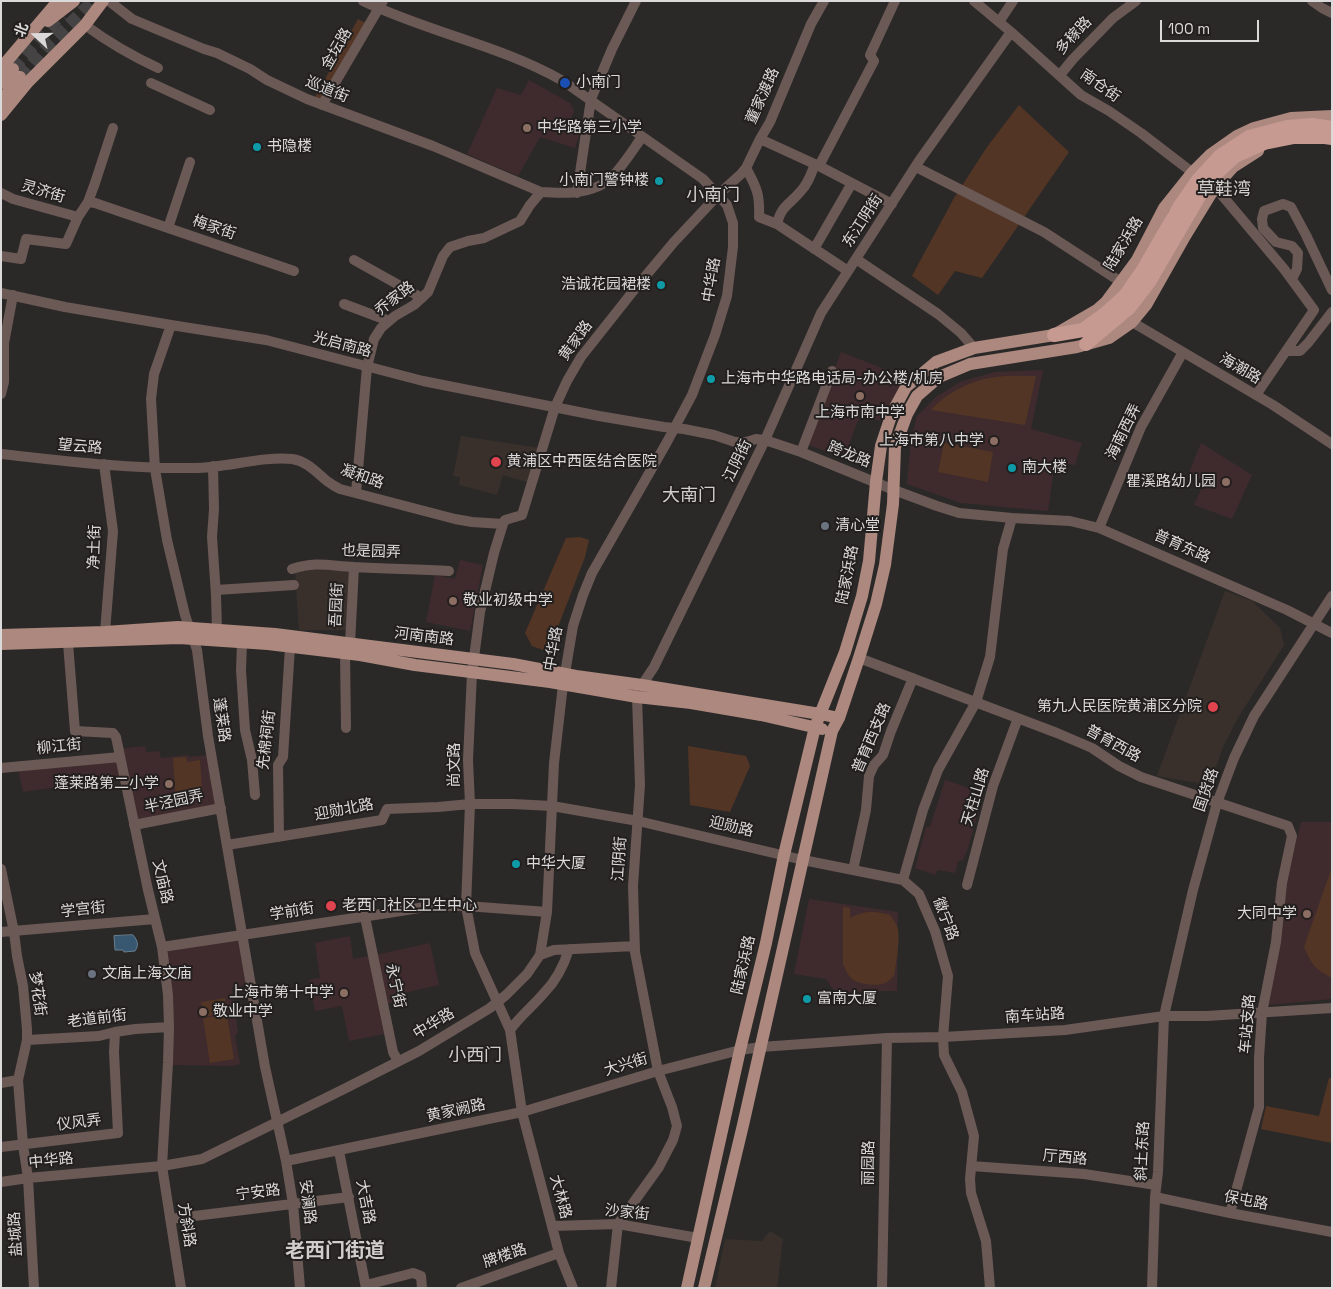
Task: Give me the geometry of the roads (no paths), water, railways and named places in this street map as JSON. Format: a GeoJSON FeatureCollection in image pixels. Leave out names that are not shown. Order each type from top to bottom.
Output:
{"type":"FeatureCollection","features":[{"type":"Feature","properties":{"kind":"highway"},"geometry":{"type":"LineString","coordinates":[[1054,335],[1083,330],[1105,314],[1127,302],[1143,270],[1185,200],[1198,180],[1220,156],[1249,137],[1287,127],[1312,125],[1331,119]]}},
{"type":"Feature","properties":{"kind":"highway"},"geometry":{"type":"LineString","coordinates":[[1086,344],[1149,282],[1208,181],[1235,156],[1264,143],[1294,137],[1324,137],[1332,139]]}},
{"type":"Feature","properties":{"kind":"main road"},"geometry":{"type":"LineString","coordinates":[[26,38],[74,1]]}},
{"type":"Feature","properties":{"kind":"main road"},"geometry":{"type":"LineString","coordinates":[[81,28],[83,15],[94,1]]}},
{"type":"Feature","properties":{"kind":"main road"},"geometry":{"type":"LineString","coordinates":[[1,115],[28,82],[81,28],[103,1]]}},
{"type":"Feature","properties":{"kind":"main road"},"geometry":{"type":"LineString","coordinates":[[1,101],[11,71],[26,38],[54,2]]}},
{"type":"Feature","properties":{"kind":"main road"},"geometry":{"type":"LineString","coordinates":[[1,83],[11,71]]}},
{"type":"Feature","properties":{"kind":"main road","name":"陆家浜路"},"geometry":{"type":"LineString","coordinates":[[687,1288],[766,943],[784,855],[815,727],[845,652],[862,596],[869,562],[881,446],[892,414],[906,387],[936,362],[974,348],[1054,335],[1097,310],[1106,302],[1137,260],[1164,208],[1192,173],[1210,155],[1237,136],[1254,128],[1291,118],[1331,119]]}},
{"type":"Feature","properties":{"kind":"main road"},"geometry":{"type":"LineString","coordinates":[[704,1288],[761,1047],[832,731],[839,718],[876,604],[885,565],[894,490],[895,447],[907,414],[917,396],[939,377],[970,364],[1076,347],[1108,338],[1132,322],[1146,304],[1215,187],[1233,167],[1256,152],[1290,142],[1332,139]]}},
{"type":"Feature","properties":{"kind":"main road","name":"河南南路"},"geometry":{"type":"LineString","coordinates":[[1,635],[105,632],[150,628],[191,633],[242,643],[348,649]]}},
{"type":"Feature","properties":{"kind":"main road","name":"河南南路"},"geometry":{"type":"LineString","coordinates":[[1,644],[179,638],[191,633],[218,630],[297,637],[348,649],[564,679],[642,685],[839,718]]}},
{"type":"Feature","properties":{"kind":"main road","name":"河南南路"},"geometry":{"type":"LineString","coordinates":[[564,679],[636,697],[690,703],[761,715],[832,731]]}},
{"type":"Feature","properties":{"kind":"street","name":"巡道街"},"geometry":{"type":"LineString","coordinates":[[109,1],[132,19],[204,49],[218,52],[307,100],[433,146],[541,192]]}},
{"type":"Feature","properties":{"kind":"street","name":"中华路"},"geometry":{"type":"LineString","coordinates":[[1,1182],[162,1166],[202,1159],[419,1051],[490,1008],[527,974],[540,954],[547,912],[554,763],[564,679],[574,626],[592,573],[692,395],[715,335],[727,296],[733,247],[733,223],[727,205],[703,179],[563,81],[538,68],[468,40],[380,5],[362,1]]}},
{"type":"Feature","properties":{"kind":"street"},"geometry":{"type":"LineString","coordinates":[[576,193],[591,99],[636,1]]}},
{"type":"Feature","properties":{"kind":"street","name":"董家渡路"},"geometry":{"type":"LineString","coordinates":[[718,195],[746,168],[770,122],[811,24],[824,1]]}},
{"type":"Feature","properties":{"kind":"street"},"geometry":{"type":"LineString","coordinates":[[777,224],[779,213],[808,181],[874,61],[870,55],[895,1]]}},
{"type":"Feature","properties":{"kind":"street","name":"南仓街"},"geometry":{"type":"LineString","coordinates":[[974,1],[1081,95],[1110,112],[1192,173],[1215,187],[1292,279],[1314,310],[1286,351]]}},
{"type":"Feature","properties":{"kind":"street"},"geometry":{"type":"LineString","coordinates":[[999,22],[1013,1]]}},
{"type":"Feature","properties":{"kind":"street","name":"多稼路"},"geometry":{"type":"LineString","coordinates":[[1060,75],[1113,18],[1136,1]]}},
{"type":"Feature","properties":{"kind":"street"},"geometry":{"type":"LineString","coordinates":[[1312,1],[1332,12]]}},
{"type":"Feature","properties":{"kind":"street","name":"金坛路"},"geometry":{"type":"LineString","coordinates":[[322,105],[380,5]]}},
{"type":"Feature","properties":{"kind":"street"},"geometry":{"type":"LineString","coordinates":[[81,28],[158,68]]}},
{"type":"Feature","properties":{"kind":"street","name":"东江阴街"},"geometry":{"type":"LineString","coordinates":[[765,440],[821,313],[916,167],[1011,32]]}},
{"type":"Feature","properties":{"kind":"street"},"geometry":{"type":"LineString","coordinates":[[152,83],[210,110]]}},
{"type":"Feature","properties":{"kind":"street"},"geometry":{"type":"LineString","coordinates":[[1,256],[21,259],[26,239],[66,244],[78,217],[88,202],[112,128]]}},
{"type":"Feature","properties":{"kind":"street"},"geometry":{"type":"LineString","coordinates":[[541,192],[576,193],[588,191],[607,182],[642,137]]}},
{"type":"Feature","properties":{"kind":"street"},"geometry":{"type":"LineString","coordinates":[[760,139],[817,165],[892,204]]}},
{"type":"Feature","properties":{"kind":"street"},"geometry":{"type":"LineString","coordinates":[[168,228],[190,162]]}},
{"type":"Feature","properties":{"kind":"street"},"geometry":{"type":"LineString","coordinates":[[916,167],[1044,232],[1120,282]]}},
{"type":"Feature","properties":{"kind":"street"},"geometry":{"type":"LineString","coordinates":[[746,168],[757,188],[760,202],[759,218],[777,224],[848,271]]}},
{"type":"Feature","properties":{"kind":"street"},"geometry":{"type":"LineString","coordinates":[[814,249],[852,184]]}},
{"type":"Feature","properties":{"kind":"street","name":"乔家路"},"geometry":{"type":"LineString","coordinates":[[356,494],[367,367],[374,339],[381,328],[389,321],[414,305],[428,292],[443,256],[450,247],[484,238],[520,222],[530,205],[541,192]]}},
{"type":"Feature","properties":{"kind":"street","name":"灵济街"},"geometry":{"type":"LineString","coordinates":[[1,193],[13,199],[78,217]]}},
{"type":"Feature","properties":{"kind":"street","name":"黄家路"},"geometry":{"type":"LineString","coordinates":[[503,524],[505,520],[522,515],[555,407],[581,357],[674,242],[718,195]]}},
{"type":"Feature","properties":{"kind":"street","name":"梅家街"},"geometry":{"type":"LineString","coordinates":[[88,202],[294,271]]}},
{"type":"Feature","properties":{"kind":"street"},"geometry":{"type":"LineString","coordinates":[[1292,279],[1297,269],[1298,253],[1292,246],[1276,242],[1263,228],[1262,219],[1264,211],[1283,204],[1291,207],[1332,290]]}},
{"type":"Feature","properties":{"kind":"street"},"geometry":{"type":"LineString","coordinates":[[354,260],[422,298]]}},
{"type":"Feature","properties":{"kind":"street"},"geometry":{"type":"LineString","coordinates":[[856,260],[938,314],[961,333],[974,348]]}},
{"type":"Feature","properties":{"kind":"street","name":"光启南路"},"geometry":{"type":"LineString","coordinates":[[1,293],[171,325],[266,340],[423,381],[599,416],[674,428]]}},
{"type":"Feature","properties":{"kind":"street"},"geometry":{"type":"LineString","coordinates":[[1,394],[4,382],[4,343],[13,295]]}},
{"type":"Feature","properties":{"kind":"street"},"geometry":{"type":"LineString","coordinates":[[344,304],[389,321]]}},
{"type":"Feature","properties":{"kind":"street"},"geometry":{"type":"LineString","coordinates":[[1256,395],[1286,351],[1300,351],[1332,312]]}},
{"type":"Feature","properties":{"kind":"street","name":"海潮路"},"geometry":{"type":"LineString","coordinates":[[1132,322],[1256,395],[1332,444]]}},
{"type":"Feature","properties":{"kind":"street","name":"蓬莱路"},"geometry":{"type":"LineString","coordinates":[[171,325],[154,374],[151,399],[155,469],[166,540],[185,615],[198,650],[208,736],[265,1067],[277,1122]]}},
{"type":"Feature","properties":{"kind":"street","name":"海南西弄"},"geometry":{"type":"LineString","coordinates":[[1099,528],[1141,427],[1183,352]]}},
{"type":"Feature","properties":{"kind":"street"},"geometry":{"type":"LineString","coordinates":[[802,452],[832,371]]}},
{"type":"Feature","properties":{"kind":"street","name":"跨龙路"},"geometry":{"type":"LineString","coordinates":[[674,428],[714,435],[735,442],[746,442],[756,439],[765,440],[802,452],[937,506],[959,512],[1012,518]]}},
{"type":"Feature","properties":{"kind":"street","name":"江阴街"},"geometry":{"type":"LineString","coordinates":[[611,1288],[618,1224],[659,1167],[673,1140],[677,1126],[658,1071],[635,946],[633,886],[640,767],[636,697],[654,667],[765,440]]}},
{"type":"Feature","properties":{"kind":"street","name":"望云路"},"geometry":{"type":"LineString","coordinates":[[1,454],[155,469]]}},
{"type":"Feature","properties":{"kind":"street","name":"凝和路"},"geometry":{"type":"LineString","coordinates":[[155,469],[198,468],[293,459],[303,462],[314,469],[328,482],[340,489],[356,494],[455,519],[503,524]]}},
{"type":"Feature","properties":{"kind":"street","name":"净土街"},"geometry":{"type":"LineString","coordinates":[[104,464],[113,531],[105,632]]}},
{"type":"Feature","properties":{"kind":"street"},"geometry":{"type":"LineString","coordinates":[[213,466],[214,509],[212,537],[218,630]]}},
{"type":"Feature","properties":{"kind":"street"},"geometry":{"type":"LineString","coordinates":[[903,880],[923,810],[938,770],[976,702],[990,657],[1003,549],[1012,518]]}},
{"type":"Feature","properties":{"kind":"street","name":"普育东路"},"geometry":{"type":"LineString","coordinates":[[1012,518],[1070,521],[1099,528],[1287,610],[1332,633]]}},
{"type":"Feature","properties":{"kind":"street","name":"尚文路"},"geometry":{"type":"LineString","coordinates":[[498,1002],[475,953],[466,906],[470,804],[468,760],[472,666],[480,612],[503,524]]}},
{"type":"Feature","properties":{"kind":"street","name":"也是园弄"},"geometry":{"type":"LineString","coordinates":[[292,568],[317,564],[449,571]]}},
{"type":"Feature","properties":{"kind":"street","name":"吾园街"},"geometry":{"type":"LineString","coordinates":[[346,728],[348,649],[354,567]]}},
{"type":"Feature","properties":{"kind":"street"},"geometry":{"type":"LineString","coordinates":[[216,590],[294,584]]}},
{"type":"Feature","properties":{"kind":"street","name":"国货路"},"geometry":{"type":"LineString","coordinates":[[1164,1016],[1193,890],[1217,803],[1234,758],[1254,716],[1332,596]]}},
{"type":"Feature","properties":{"kind":"street","name":"文庙路"},"geometry":{"type":"LineString","coordinates":[[68,643],[75,731],[113,733],[116,737],[162,947],[168,995],[169,1027],[162,1166]]}},
{"type":"Feature","properties":{"kind":"street"},"geometry":{"type":"LineString","coordinates":[[242,643],[241,670],[246,730],[252,760],[255,795]]}},
{"type":"Feature","properties":{"kind":"street","name":"先棉祠街"},"geometry":{"type":"LineString","coordinates":[[279,837],[278,765],[284,757],[290,647]]}},
{"type":"Feature","properties":{"kind":"street","name":"普育西路"},"geometry":{"type":"LineString","coordinates":[[859,658],[1057,733],[1092,748],[1116,764],[1141,776],[1288,826],[1292,836]]}},
{"type":"Feature","properties":{"kind":"street","name":"普育西支路"},"geometry":{"type":"LineString","coordinates":[[853,870],[866,810],[869,776],[874,765],[883,755],[891,731],[914,678]]}},
{"type":"Feature","properties":{"kind":"street","name":"天柱山路"},"geometry":{"type":"LineString","coordinates":[[967,885],[993,786],[1018,718]]}},
{"type":"Feature","properties":{"kind":"street","name":"柳江街"},"geometry":{"type":"LineString","coordinates":[[1,768],[120,756]]}},
{"type":"Feature","properties":{"kind":"street","name":"迎勋北路"},"geometry":{"type":"LineString","coordinates":[[227,845],[382,820],[387,809],[470,804],[552,806]]}},
{"type":"Feature","properties":{"kind":"street","name":"迎勋路"},"geometry":{"type":"LineString","coordinates":[[552,806],[638,821],[803,860],[903,880]]}},
{"type":"Feature","properties":{"kind":"street","name":"半泾园弄"},"geometry":{"type":"LineString","coordinates":[[134,826],[221,808]]}},
{"type":"Feature","properties":{"kind":"street","name":"车站支路"},"geometry":{"type":"LineString","coordinates":[[1230,1213],[1259,1107],[1259,1058],[1262,1014],[1276,942],[1282,883],[1292,836]]}},
{"type":"Feature","properties":{"kind":"street"},"geometry":{"type":"LineString","coordinates":[[1,869],[14,932]]}},
{"type":"Feature","properties":{"kind":"street","name":"徽宁路"},"geometry":{"type":"LineString","coordinates":[[903,880],[919,894],[935,931],[948,976],[942,1036],[944,1056],[962,1092],[974,1136],[970,1179],[971,1193],[986,1241],[990,1288]]}},
{"type":"Feature","properties":{"kind":"street","name":"学前街"},"geometry":{"type":"LineString","coordinates":[[162,947],[425,907],[466,906],[547,912]]}},
{"type":"Feature","properties":{"kind":"street","name":"永宁街"},"geometry":{"type":"LineString","coordinates":[[365,916],[393,1052],[398,1061]]}},
{"type":"Feature","properties":{"kind":"street","name":"学宫街"},"geometry":{"type":"LineString","coordinates":[[1,932],[155,919]]}},
{"type":"Feature","properties":{"kind":"street","name":"梦花街"},"geometry":{"type":"LineString","coordinates":[[14,932],[23,986],[28,1040],[18,1080],[23,1145],[28,1178]]}},
{"type":"Feature","properties":{"kind":"street"},"geometry":{"type":"LineString","coordinates":[[540,954],[554,950],[635,946]]}},
{"type":"Feature","properties":{"kind":"street"},"geometry":{"type":"LineString","coordinates":[[510,1030],[520,1017],[546,992],[565,961],[569,949]]}},
{"type":"Feature","properties":{"kind":"street"},"geometry":{"type":"LineString","coordinates":[[498,1002],[510,1030],[522,1112]]}},
{"type":"Feature","properties":{"kind":"street","name":"南车站路"},"geometry":{"type":"LineString","coordinates":[[740,1050],[887,1038],[1065,1030],[1164,1016],[1262,1014],[1332,1008]]}},
{"type":"Feature","properties":{"kind":"street","name":"斜土东路"},"geometry":{"type":"LineString","coordinates":[[1152,1288],[1164,1016]]}},
{"type":"Feature","properties":{"kind":"street","name":"老道前街"},"geometry":{"type":"LineString","coordinates":[[28,1040],[99,1036],[115,1032],[169,1027]]}},
{"type":"Feature","properties":{"kind":"street","name":"仪风弄"},"geometry":{"type":"LineString","coordinates":[[1,1147],[118,1133],[114,1052],[115,1032]]}},
{"type":"Feature","properties":{"kind":"street","name":"丽园路"},"geometry":{"type":"LineString","coordinates":[[882,1288],[887,1038]]}},
{"type":"Feature","properties":{"kind":"street","name":"大兴街"},"geometry":{"type":"LineString","coordinates":[[522,1112],[658,1071],[740,1050]]}},
{"type":"Feature","properties":{"kind":"street"},"geometry":{"type":"LineString","coordinates":[[1,1083],[18,1080]]}},
{"type":"Feature","properties":{"kind":"street","name":"黄家阙路"},"geometry":{"type":"LineString","coordinates":[[286,1161],[522,1112]]}},
{"type":"Feature","properties":{"kind":"street","name":"大林路"},"geometry":{"type":"LineString","coordinates":[[522,1112],[559,1253],[573,1288]]}},
{"type":"Feature","properties":{"kind":"street","name":"安澜路"},"geometry":{"type":"LineString","coordinates":[[277,1122],[293,1204],[300,1288]]}},
{"type":"Feature","properties":{"kind":"street","name":"大吉路"},"geometry":{"type":"LineString","coordinates":[[340,1150],[366,1286]]}},
{"type":"Feature","properties":{"kind":"street","name":"方斜路"},"geometry":{"type":"LineString","coordinates":[[162,1166],[181,1288]]}},
{"type":"Feature","properties":{"kind":"street","name":"厅西路"},"geometry":{"type":"LineString","coordinates":[[971,1166],[1084,1174],[1156,1185]]}},
{"type":"Feature","properties":{"kind":"street","name":"盐城路"},"geometry":{"type":"LineString","coordinates":[[28,1178],[34,1288]]}},
{"type":"Feature","properties":{"kind":"street","name":"宁安路"},"geometry":{"type":"LineString","coordinates":[[170,1219],[348,1197]]}},
{"type":"Feature","properties":{"kind":"street","name":"保屯路"},"geometry":{"type":"LineString","coordinates":[[1155,1197],[1332,1232]]}},
{"type":"Feature","properties":{"kind":"street","name":"沙家街"},"geometry":{"type":"LineString","coordinates":[[553,1226],[618,1224],[698,1238]]}},
{"type":"Feature","properties":{"kind":"street","name":"牌楼路"},"geometry":{"type":"LineString","coordinates":[[461,1288],[559,1253]]}},
{"type":"Feature","properties":{"kind":"street"},"geometry":{"type":"LineString","coordinates":[[366,1286],[414,1273],[421,1276],[422,1288]]}},
{"type":"Feature","properties":{"kind":"water"},"geometry":{"type":"Polygon","coordinates":[[[133,935],[137,943],[135,951],[124,952],[123,950],[115,950],[114,936],[133,935]]]}},
{"type":"Feature","properties":{"kind":"tunnel"},"geometry":{"type":"LineString","coordinates":[[20,77],[51,42],[93,1]]}},
{"type":"Feature","properties":{"kind":"tunnel"},"geometry":{"type":"LineString","coordinates":[[13,69],[61,14]]}},
{"type":"Feature","properties":{"kind":"place","name":"小南门"},"geometry":{"type":"Point","coordinates":[565,83]}},
{"type":"Feature","properties":{"kind":"place","name":"中华路第三小学"},"geometry":{"type":"Point","coordinates":[527,128]}},
{"type":"Feature","properties":{"kind":"place","name":"书隐楼"},"geometry":{"type":"Point","coordinates":[257,147]}},
{"type":"Feature","properties":{"kind":"place","name":"小南门警钟楼"},"geometry":{"type":"Point","coordinates":[659,181]}},
{"type":"Feature","properties":{"kind":"place","name":"浩诚花园裙楼"},"geometry":{"type":"Point","coordinates":[661,285]}},
{"type":"Feature","properties":{"kind":"place","name":"上海市中华路电话局-办公楼/机房"},"geometry":{"type":"Point","coordinates":[711,379]}},
{"type":"Feature","properties":{"kind":"place","name":"上海市南中学"},"geometry":{"type":"Point","coordinates":[860,396]}},
{"type":"Feature","properties":{"kind":"place","name":"上海市第八中学"},"geometry":{"type":"Point","coordinates":[994,441]}},
{"type":"Feature","properties":{"kind":"place","name":"黄浦区中西医结合医院"},"geometry":{"type":"Point","coordinates":[496,462]}},
{"type":"Feature","properties":{"kind":"place","name":"南大楼"},"geometry":{"type":"Point","coordinates":[1012,468]}},
{"type":"Feature","properties":{"kind":"place","name":"瞿溪路幼儿园"},"geometry":{"type":"Point","coordinates":[1226,482]}},
{"type":"Feature","properties":{"kind":"place","name":"清心堂"},"geometry":{"type":"Point","coordinates":[825,526]}},
{"type":"Feature","properties":{"kind":"place","name":"敬业初级中学"},"geometry":{"type":"Point","coordinates":[453,601]}},
{"type":"Feature","properties":{"kind":"place","name":"第九人民医院黄浦区分院"},"geometry":{"type":"Point","coordinates":[1213,707]}},
{"type":"Feature","properties":{"kind":"place","name":"蓬莱路第二小学"},"geometry":{"type":"Point","coordinates":[169,784]}},
{"type":"Feature","properties":{"kind":"place","name":"中华大厦"},"geometry":{"type":"Point","coordinates":[516,864]}},
{"type":"Feature","properties":{"kind":"place","name":"老西门社区卫生中心"},"geometry":{"type":"Point","coordinates":[331,906]}},
{"type":"Feature","properties":{"kind":"place","name":"大同中学"},"geometry":{"type":"Point","coordinates":[1307,914]}},
{"type":"Feature","properties":{"kind":"place","name":"文庙上海文庙"},"geometry":{"type":"Point","coordinates":[92,974]}},
{"type":"Feature","properties":{"kind":"place","name":"上海市第十中学"},"geometry":{"type":"Point","coordinates":[344,993]}},
{"type":"Feature","properties":{"kind":"place","name":"富南大厦"},"geometry":{"type":"Point","coordinates":[807,999]}},
{"type":"Feature","properties":{"kind":"place","name":"敬业中学"},"geometry":{"type":"Point","coordinates":[203,1012]}},
{"type":"Feature","properties":{"kind":"district","name":"草鞋湾"},"geometry":{"type":"Point","coordinates":[1224,190]}},
{"type":"Feature","properties":{"kind":"district","name":"小南门"},"geometry":{"type":"Point","coordinates":[713,196]}},
{"type":"Feature","properties":{"kind":"district","name":"大南门"},"geometry":{"type":"Point","coordinates":[689,496]}},
{"type":"Feature","properties":{"kind":"district","name":"小西门"},"geometry":{"type":"Point","coordinates":[475,1056]}},
{"type":"Feature","properties":{"kind":"district","name":"老西门街道"},"geometry":{"type":"Point","coordinates":[335,1252]}}]}
